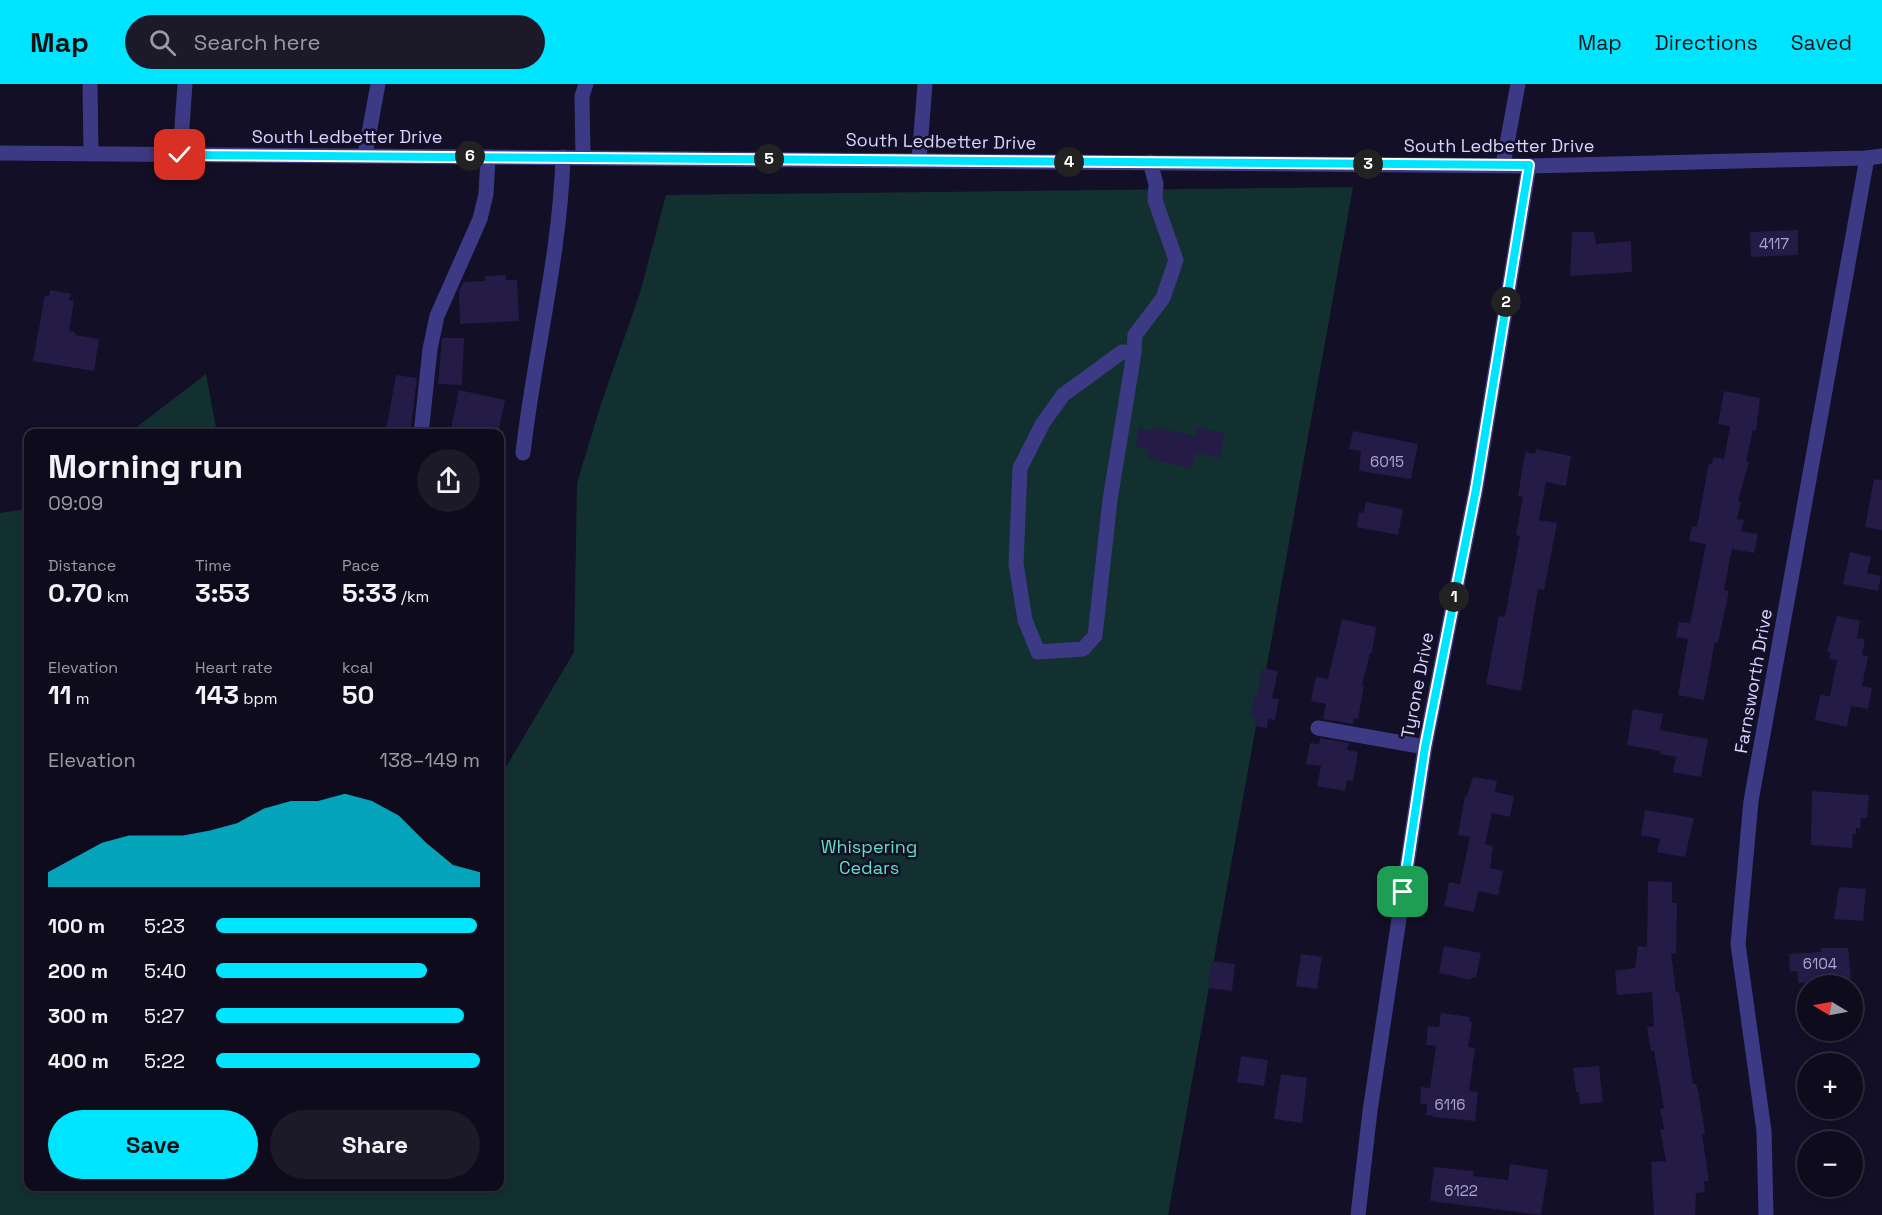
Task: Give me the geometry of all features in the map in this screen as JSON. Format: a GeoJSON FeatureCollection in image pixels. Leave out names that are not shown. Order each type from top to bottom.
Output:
{"type":"FeatureCollection","features":[{"type":"Feature","properties":{"kind":"street"},"geometry":{"type":"LineString","coordinates":[[90,84],[91,154]]}},
{"type":"Feature","properties":{"kind":"street"},"geometry":{"type":"LineString","coordinates":[[180,155],[185,84]]}},
{"type":"Feature","properties":{"kind":"street"},"geometry":{"type":"LineString","coordinates":[[365,155],[378,84]]}},
{"type":"Feature","properties":{"kind":"street"},"geometry":{"type":"LineString","coordinates":[[583,157],[582,96],[586,84]]}},
{"type":"Feature","properties":{"kind":"street"},"geometry":{"type":"LineString","coordinates":[[919,160],[925,84]]}},
{"type":"Feature","properties":{"kind":"street"},"geometry":{"type":"LineString","coordinates":[[1503,165],[1518,84]]}},
{"type":"Feature","properties":{"kind":"street","name":"South Ledbetter Drive"},"geometry":{"type":"LineString","coordinates":[[0,153],[1503,165],[1874,157]]}},
{"type":"Feature","properties":{"kind":"street"},"geometry":{"type":"LineString","coordinates":[[422,429],[430,349],[437,316],[480,219],[486,194],[488,156]]}},
{"type":"Feature","properties":{"kind":"street"},"geometry":{"type":"LineString","coordinates":[[523,453],[562,198],[563,157]]}},
{"type":"Feature","properties":{"kind":"street","name":"Farnsworth Drive"},"geometry":{"type":"LineString","coordinates":[[1766,1215],[1764,1131],[1738,944],[1751,801],[1874,157]]}},
{"type":"Feature","properties":{"kind":"street"},"geometry":{"type":"LineString","coordinates":[[1134,352],[1122,352],[1063,395],[1043,423],[1020,468],[1016,564],[1025,620],[1038,652],[1083,649],[1095,636],[1110,500],[1134,352],[1135,334],[1163,298],[1176,260],[1155,200],[1156,184],[1150,162]]}},
{"type":"Feature","properties":{"kind":"street","name":"Tyrone Drive"},"geometry":{"type":"LineString","coordinates":[[1358,1215],[1370,1111],[1425,747],[1476,489],[1529,165]]}},
{"type":"Feature","properties":{"kind":"street"},"geometry":{"type":"LineString","coordinates":[[1318,729],[1425,747]]}},
{"type":"Feature","properties":{"kind":"green space","name":"Whispering Cedars"},"geometry":{"type":"Polygon","coordinates":[[[1353,187],[1168,1215],[0,1215],[0,513],[24,510],[24,1191],[504,1191],[504,770],[574,652],[577,483],[601,404],[640,293],[666,195],[1353,187]]]}},
{"type":"Feature","properties":{"kind":"green space"},"geometry":{"type":"Polygon","coordinates":[[[206,374],[216,429],[134,429],[206,374]]]}},
{"type":"Feature","properties":{"kind":"building"},"geometry":{"type":"Polygon","coordinates":[[[1798,230],[1798,255],[1751,257],[1750,232],[1798,230]]]}},
{"type":"Feature","properties":{"kind":"building"},"geometry":{"type":"Polygon","coordinates":[[[1572,232],[1594,232],[1596,244],[1631,241],[1632,272],[1570,276],[1572,232]]]}},
{"type":"Feature","properties":{"kind":"building"},"geometry":{"type":"Polygon","coordinates":[[[506,275],[506,280],[517,280],[519,321],[460,324],[459,291],[463,282],[485,281],[485,276],[506,275]]]}},
{"type":"Feature","properties":{"kind":"building"},"geometry":{"type":"Polygon","coordinates":[[[50,290],[71,294],[69,300],[74,301],[69,331],[75,332],[75,335],[99,339],[94,371],[33,361],[45,295],[49,296],[50,290]]]}},
{"type":"Feature","properties":{"kind":"building"},"geometry":{"type":"Polygon","coordinates":[[[442,338],[464,338],[462,385],[438,384],[442,338]]]}},
{"type":"Feature","properties":{"kind":"building"},"geometry":{"type":"Polygon","coordinates":[[[396,375],[417,378],[411,429],[386,429],[396,375]]]}},
{"type":"Feature","properties":{"kind":"building"},"geometry":{"type":"Polygon","coordinates":[[[459,390],[505,400],[499,429],[451,429],[459,390]]]}},
{"type":"Feature","properties":{"kind":"building"},"geometry":{"type":"Polygon","coordinates":[[[1724,391],[1760,398],[1756,431],[1753,430],[1746,461],[1749,462],[1738,501],[1741,502],[1737,519],[1744,520],[1741,531],[1758,534],[1754,553],[1732,549],[1724,590],[1729,591],[1718,643],[1715,642],[1704,700],[1678,695],[1688,639],[1676,637],[1679,622],[1690,623],[1706,544],[1689,541],[1692,526],[1697,527],[1709,463],[1712,464],[1713,457],[1724,459],[1730,426],[1718,424],[1724,391]]]}},
{"type":"Feature","properties":{"kind":"building"},"geometry":{"type":"Polygon","coordinates":[[[1152,427],[1195,436],[1197,427],[1225,434],[1220,458],[1195,453],[1192,468],[1146,458],[1149,449],[1135,446],[1139,428],[1152,431],[1152,427]]]}},
{"type":"Feature","properties":{"kind":"building"},"geometry":{"type":"Polygon","coordinates":[[[1353,431],[1418,444],[1411,479],[1359,471],[1361,451],[1349,449],[1353,431]]]}},
{"type":"Feature","properties":{"kind":"building"},"geometry":{"type":"Polygon","coordinates":[[[1536,449],[1571,456],[1566,486],[1546,482],[1539,520],[1557,523],[1544,590],[1538,589],[1521,691],[1486,684],[1499,616],[1505,617],[1520,536],[1516,535],[1523,497],[1518,496],[1525,452],[1535,454],[1536,449]]]}},
{"type":"Feature","properties":{"kind":"building"},"geometry":{"type":"Polygon","coordinates":[[[1874,479],[1882,480],[1882,530],[1865,527],[1874,479]]]}},
{"type":"Feature","properties":{"kind":"building"},"geometry":{"type":"Polygon","coordinates":[[[1366,502],[1403,509],[1398,535],[1357,527],[1359,512],[1364,513],[1366,502]]]}},
{"type":"Feature","properties":{"kind":"building"},"geometry":{"type":"Polygon","coordinates":[[[1850,552],[1871,557],[1867,573],[1881,576],[1878,591],[1843,584],[1850,552]]]}},
{"type":"Feature","properties":{"kind":"building"},"geometry":{"type":"Polygon","coordinates":[[[1837,616],[1860,621],[1857,638],[1865,639],[1862,655],[1868,656],[1862,686],[1872,688],[1868,709],[1851,706],[1847,727],[1815,720],[1820,695],[1830,696],[1837,660],[1829,659],[1831,652],[1827,652],[1837,616]]]}},
{"type":"Feature","properties":{"kind":"building"},"geometry":{"type":"Polygon","coordinates":[[[1342,619],[1376,627],[1372,653],[1370,653],[1362,685],[1364,686],[1358,719],[1354,718],[1353,724],[1323,719],[1326,704],[1311,701],[1316,677],[1328,679],[1342,619]]]}},
{"type":"Feature","properties":{"kind":"building"},"geometry":{"type":"Polygon","coordinates":[[[1262,668],[1278,671],[1272,698],[1279,699],[1275,720],[1268,719],[1267,728],[1254,726],[1256,716],[1251,716],[1255,693],[1258,694],[1262,668]]]}},
{"type":"Feature","properties":{"kind":"building"},"geometry":{"type":"Polygon","coordinates":[[[1633,709],[1663,714],[1660,730],[1708,739],[1701,777],[1673,772],[1676,757],[1660,754],[1660,751],[1627,745],[1633,709]]]}},
{"type":"Feature","properties":{"kind":"building"},"geometry":{"type":"Polygon","coordinates":[[[1320,738],[1349,743],[1347,750],[1358,752],[1353,781],[1347,780],[1345,791],[1317,786],[1321,766],[1306,764],[1310,743],[1319,744],[1320,738]]]}},
{"type":"Feature","properties":{"kind":"building"},"geometry":{"type":"Polygon","coordinates":[[[1473,777],[1497,781],[1495,792],[1514,796],[1510,817],[1492,813],[1485,844],[1493,846],[1490,868],[1503,871],[1498,895],[1478,891],[1474,912],[1444,906],[1449,882],[1460,884],[1470,837],[1458,835],[1465,796],[1467,796],[1473,777]]]}},
{"type":"Feature","properties":{"kind":"building"},"geometry":{"type":"Polygon","coordinates":[[[1812,791],[1869,795],[1867,818],[1861,818],[1860,829],[1856,828],[1856,834],[1853,834],[1852,848],[1811,845],[1812,791]]]}},
{"type":"Feature","properties":{"kind":"building"},"geometry":{"type":"Polygon","coordinates":[[[1645,810],[1694,818],[1685,857],[1657,852],[1660,839],[1641,835],[1645,810]]]}},
{"type":"Feature","properties":{"kind":"building"},"geometry":{"type":"Polygon","coordinates":[[[1648,881],[1672,882],[1672,903],[1677,903],[1676,954],[1671,953],[1693,1084],[1696,1084],[1699,1095],[1709,1181],[1704,1181],[1705,1192],[1696,1193],[1695,1215],[1654,1215],[1651,1162],[1666,1161],[1660,1130],[1664,1129],[1660,1109],[1664,1108],[1654,1051],[1651,1051],[1647,1027],[1654,1026],[1652,992],[1617,995],[1615,971],[1635,968],[1638,946],[1647,947],[1648,881]]]}},
{"type":"Feature","properties":{"kind":"building"},"geometry":{"type":"Polygon","coordinates":[[[1839,887],[1866,889],[1863,921],[1834,919],[1839,887]]]}},
{"type":"Feature","properties":{"kind":"building"},"geometry":{"type":"Polygon","coordinates":[[[1444,946],[1481,953],[1476,978],[1472,977],[1471,980],[1439,973],[1444,946]]]}},
{"type":"Feature","properties":{"kind":"building"},"geometry":{"type":"Polygon","coordinates":[[[1821,948],[1848,948],[1851,975],[1797,975],[1797,971],[1790,972],[1789,954],[1821,952],[1821,948]]]}},
{"type":"Feature","properties":{"kind":"building"},"geometry":{"type":"Polygon","coordinates":[[[1301,954],[1322,957],[1317,989],[1296,986],[1301,954]]]}},
{"type":"Feature","properties":{"kind":"building"},"geometry":{"type":"Polygon","coordinates":[[[1211,961],[1235,964],[1232,991],[1208,988],[1211,961]]]}},
{"type":"Feature","properties":{"kind":"building"},"geometry":{"type":"Polygon","coordinates":[[[1441,1013],[1470,1017],[1469,1022],[1472,1022],[1468,1047],[1475,1048],[1469,1091],[1478,1092],[1475,1121],[1432,1117],[1433,1115],[1426,1115],[1427,1104],[1420,1104],[1421,1087],[1430,1088],[1436,1046],[1426,1045],[1428,1026],[1439,1027],[1441,1013]]]}},
{"type":"Feature","properties":{"kind":"building"},"geometry":{"type":"Polygon","coordinates":[[[1241,1056],[1268,1060],[1264,1086],[1237,1082],[1241,1056]]]}},
{"type":"Feature","properties":{"kind":"building"},"geometry":{"type":"Polygon","coordinates":[[[1599,1066],[1603,1102],[1580,1104],[1573,1068],[1599,1066]]]}},
{"type":"Feature","properties":{"kind":"building"},"geometry":{"type":"Polygon","coordinates":[[[1281,1074],[1307,1078],[1302,1123],[1274,1119],[1281,1074]]]}},
{"type":"Feature","properties":{"kind":"building"},"geometry":{"type":"Polygon","coordinates":[[[1510,1164],[1548,1170],[1541,1215],[1430,1201],[1434,1167],[1474,1171],[1473,1176],[1508,1180],[1510,1164]]]}},
{"type":"Feature","properties":{"kind":"route"},"geometry":{"type":"LineString","coordinates":[[180,155],[1529,165],[1476,489],[1425,747],[1403,892]]}}]}
